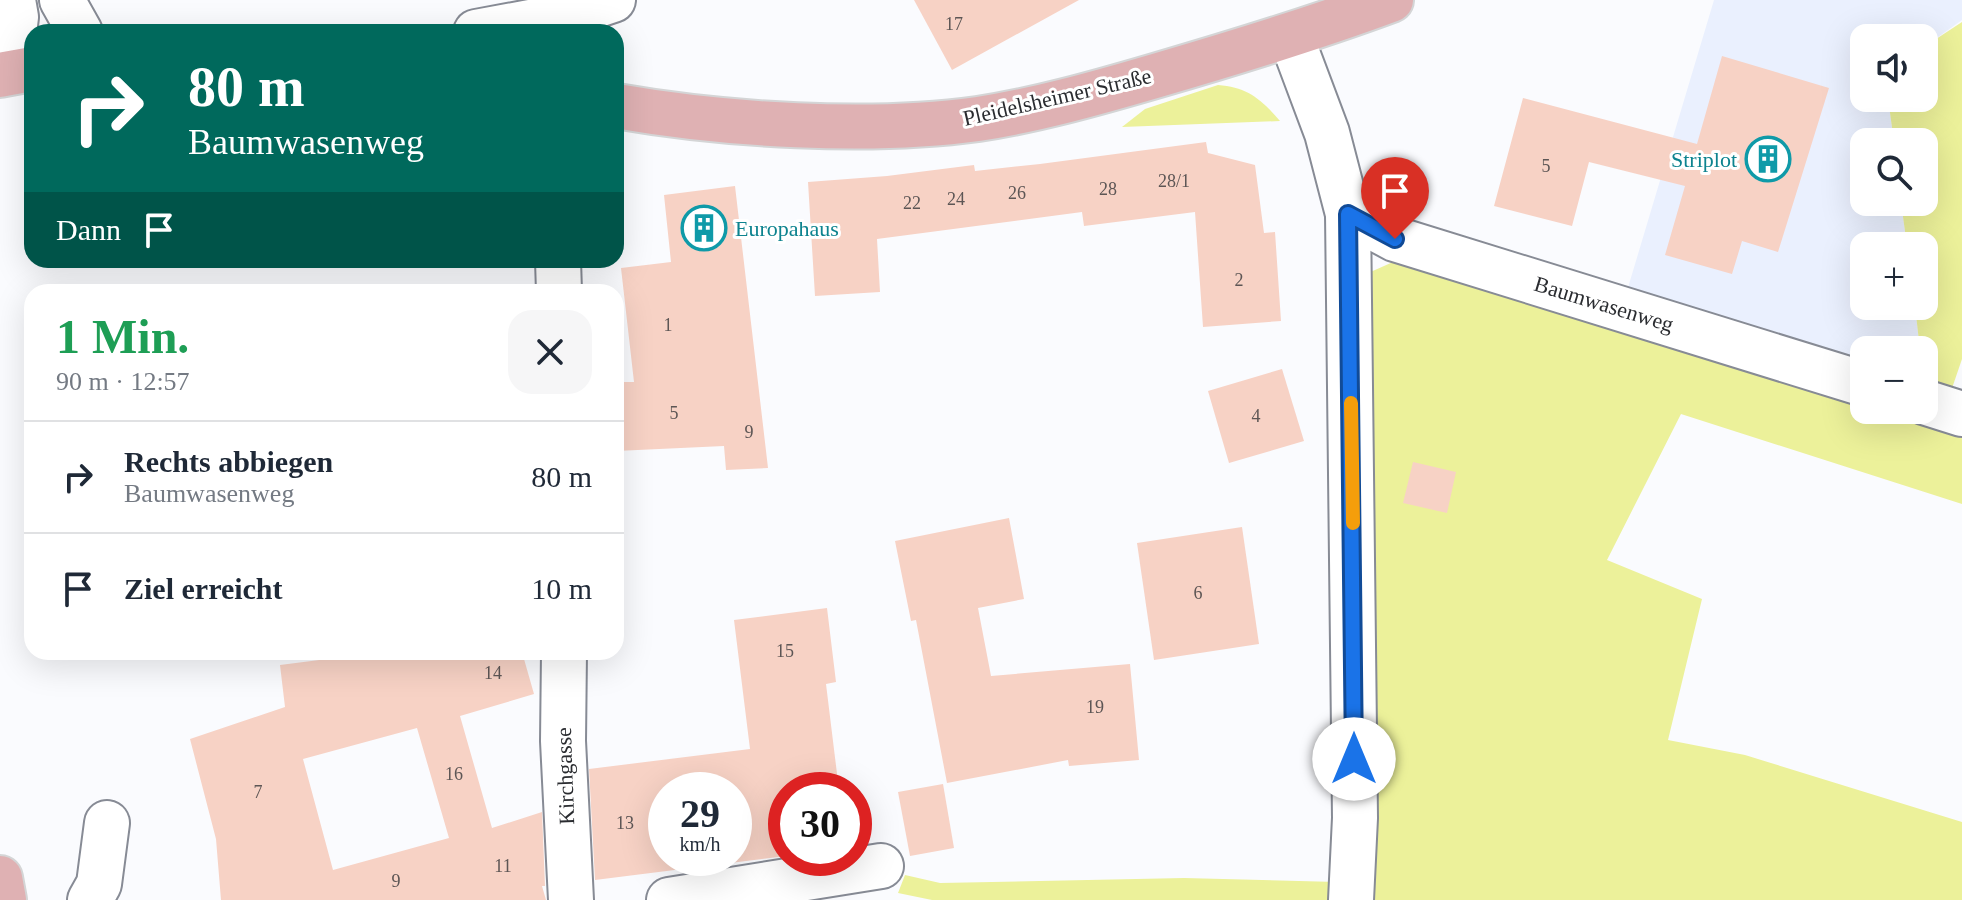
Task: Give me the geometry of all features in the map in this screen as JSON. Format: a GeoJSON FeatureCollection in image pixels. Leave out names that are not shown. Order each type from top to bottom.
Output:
{"type":"FeatureCollection","features":[{"type":"Feature","properties":{"kind":"main road","name":"Pleidelsheimer Straße"},"geometry":{"type":"LineString","coordinates":[[624,108],[653,113],[817,125],[979,119],[1100,92],[1291,37],[1391,0]]}},
{"type":"Feature","properties":{"kind":"main road"},"geometry":{"type":"LineString","coordinates":[[0,878],[4,900]]}},
{"type":"Feature","properties":{"kind":"street"},"geometry":{"type":"LineString","coordinates":[[13,0],[16,17],[14,72]]}},
{"type":"Feature","properties":{"kind":"street"},"geometry":{"type":"LineString","coordinates":[[62,0],[76,24]]}},
{"type":"Feature","properties":{"kind":"street"},"geometry":{"type":"LineString","coordinates":[[519,24],[568,15],[613,0]]}},
{"type":"Feature","properties":{"kind":"street"},"geometry":{"type":"LineString","coordinates":[[1291,37],[1327,133],[1348,214],[1355,818],[1351,900]]}},
{"type":"Feature","properties":{"kind":"street","name":"Baumwasenweg"},"geometry":{"type":"LineString","coordinates":[[1348,214],[1395,239],[1850,380]]}},
{"type":"Feature","properties":{"kind":"street"},"geometry":{"type":"LineString","coordinates":[[1938,406],[1962,414]]}},
{"type":"Feature","properties":{"kind":"street","name":"Kirchgasse"},"geometry":{"type":"LineString","coordinates":[[564,660],[563,741],[571,900]]}},
{"type":"Feature","properties":{"kind":"street"},"geometry":{"type":"LineString","coordinates":[[90,900],[99,884],[107,823]]}},
{"type":"Feature","properties":{"kind":"street"},"geometry":{"type":"LineString","coordinates":[[669,900],[881,866]]}},
{"type":"Feature","properties":{"kind":"shaded area"},"geometry":{"type":"Polygon","coordinates":[[[1714,0],[1962,0],[1962,20],[1938,37],[1938,24],[1850,24],[1850,112],[1890,112],[1892,128],[1850,128],[1850,216],[1903,216],[1905,232],[1850,232],[1850,320],[1917,320],[1918,336],[1850,336],[1850,397],[1618,321],[1714,0]]]}},
{"type":"Feature","properties":{"kind":"green space"},"geometry":{"type":"Polygon","coordinates":[[[1962,22],[1962,359],[1949,397],[1938,394],[1938,336],[1918,336],[1917,320],[1938,320],[1938,232],[1905,232],[1903,216],[1938,216],[1938,128],[1892,128],[1890,112],[1938,112],[1938,38],[1962,22]]]}},
{"type":"Feature","properties":{"kind":"green space"},"geometry":{"type":"Polygon","coordinates":[[[1218,85],[1237,88],[1253,96],[1280,121],[1122,127],[1145,109],[1218,85]]]}},
{"type":"Feature","properties":{"kind":"green space"},"geometry":{"type":"Polygon","coordinates":[[[1402,258],[1850,398],[1850,424],[1932,424],[1962,434],[1962,504],[1681,414],[1607,560],[1702,599],[1668,740],[1745,755],[1962,822],[1962,900],[932,900],[898,893],[905,875],[940,883],[1184,878],[1337,882],[1366,274],[1402,258]]]}},
{"type":"Feature","properties":{"kind":"building"},"geometry":{"type":"Polygon","coordinates":[[[914,0],[1079,0],[952,70],[914,0]]]}},
{"type":"Feature","properties":{"kind":"building"},"geometry":{"type":"Polygon","coordinates":[[[1722,56],[1829,88],[1778,252],[1742,241],[1732,274],[1665,255],[1685,186],[1589,162],[1572,226],[1494,206],[1523,98],[1697,144],[1722,56]]]}},
{"type":"Feature","properties":{"kind":"building"},"geometry":{"type":"Polygon","coordinates":[[[1206,142],[1208,153],[1255,165],[1264,233],[1275,232],[1281,321],[1203,327],[1195,212],[1084,226],[1082,212],[877,239],[880,292],[815,296],[808,182],[974,165],[975,171],[1206,142]]]}},
{"type":"Feature","properties":{"kind":"building"},"geometry":{"type":"Polygon","coordinates":[[[735,186],[768,468],[726,470],[724,446],[624,451],[624,382],[634,382],[621,268],[671,262],[664,195],[735,186]]]}},
{"type":"Feature","properties":{"kind":"building"},"geometry":{"type":"Polygon","coordinates":[[[1282,369],[1304,441],[1229,463],[1208,391],[1282,369]]]}},
{"type":"Feature","properties":{"kind":"building"},"geometry":{"type":"Polygon","coordinates":[[[1413,462],[1456,472],[1447,513],[1403,503],[1413,462]]]}},
{"type":"Feature","properties":{"kind":"building"},"geometry":{"type":"Polygon","coordinates":[[[1009,518],[1024,599],[978,608],[991,676],[1130,664],[1139,760],[1069,766],[1068,760],[947,783],[916,620],[911,621],[895,541],[1009,518]]]}},
{"type":"Feature","properties":{"kind":"building"},"geometry":{"type":"Polygon","coordinates":[[[1242,527],[1259,644],[1154,660],[1137,543],[1242,527]]]}},
{"type":"Feature","properties":{"kind":"building"},"geometry":{"type":"Polygon","coordinates":[[[827,608],[836,682],[826,684],[837,772],[768,772],[768,858],[752,860],[752,772],[648,772],[648,873],[595,880],[589,769],[750,749],[734,620],[827,608]]]}},
{"type":"Feature","properties":{"kind":"building"},"geometry":{"type":"Polygon","coordinates":[[[319,660],[524,660],[534,694],[460,716],[492,828],[542,812],[545,886],[542,886],[546,900],[221,900],[216,839],[190,739],[285,707],[280,665],[319,660]],[[417,728],[303,759],[333,870],[449,838],[417,728]]]}},
{"type":"Feature","properties":{"kind":"building"},"geometry":{"type":"Polygon","coordinates":[[[943,784],[954,848],[910,856],[898,792],[943,784]]]}},
{"type":"Feature","properties":{"kind":"slow traffic"},"geometry":{"type":"LineString","coordinates":[[1351,403],[1353,523]]}},
{"type":"Feature","properties":{"kind":"place","name":"Striplot"},"geometry":{"type":"Point","coordinates":[1768,159]}},
{"type":"Feature","properties":{"kind":"place","name":"Europahaus"},"geometry":{"type":"Point","coordinates":[704,228]}},
{"type":"Feature","properties":{"kind":"route"},"geometry":{"type":"LineString","coordinates":[[1354,759],[1348,214],[1395,239]]}}]}
